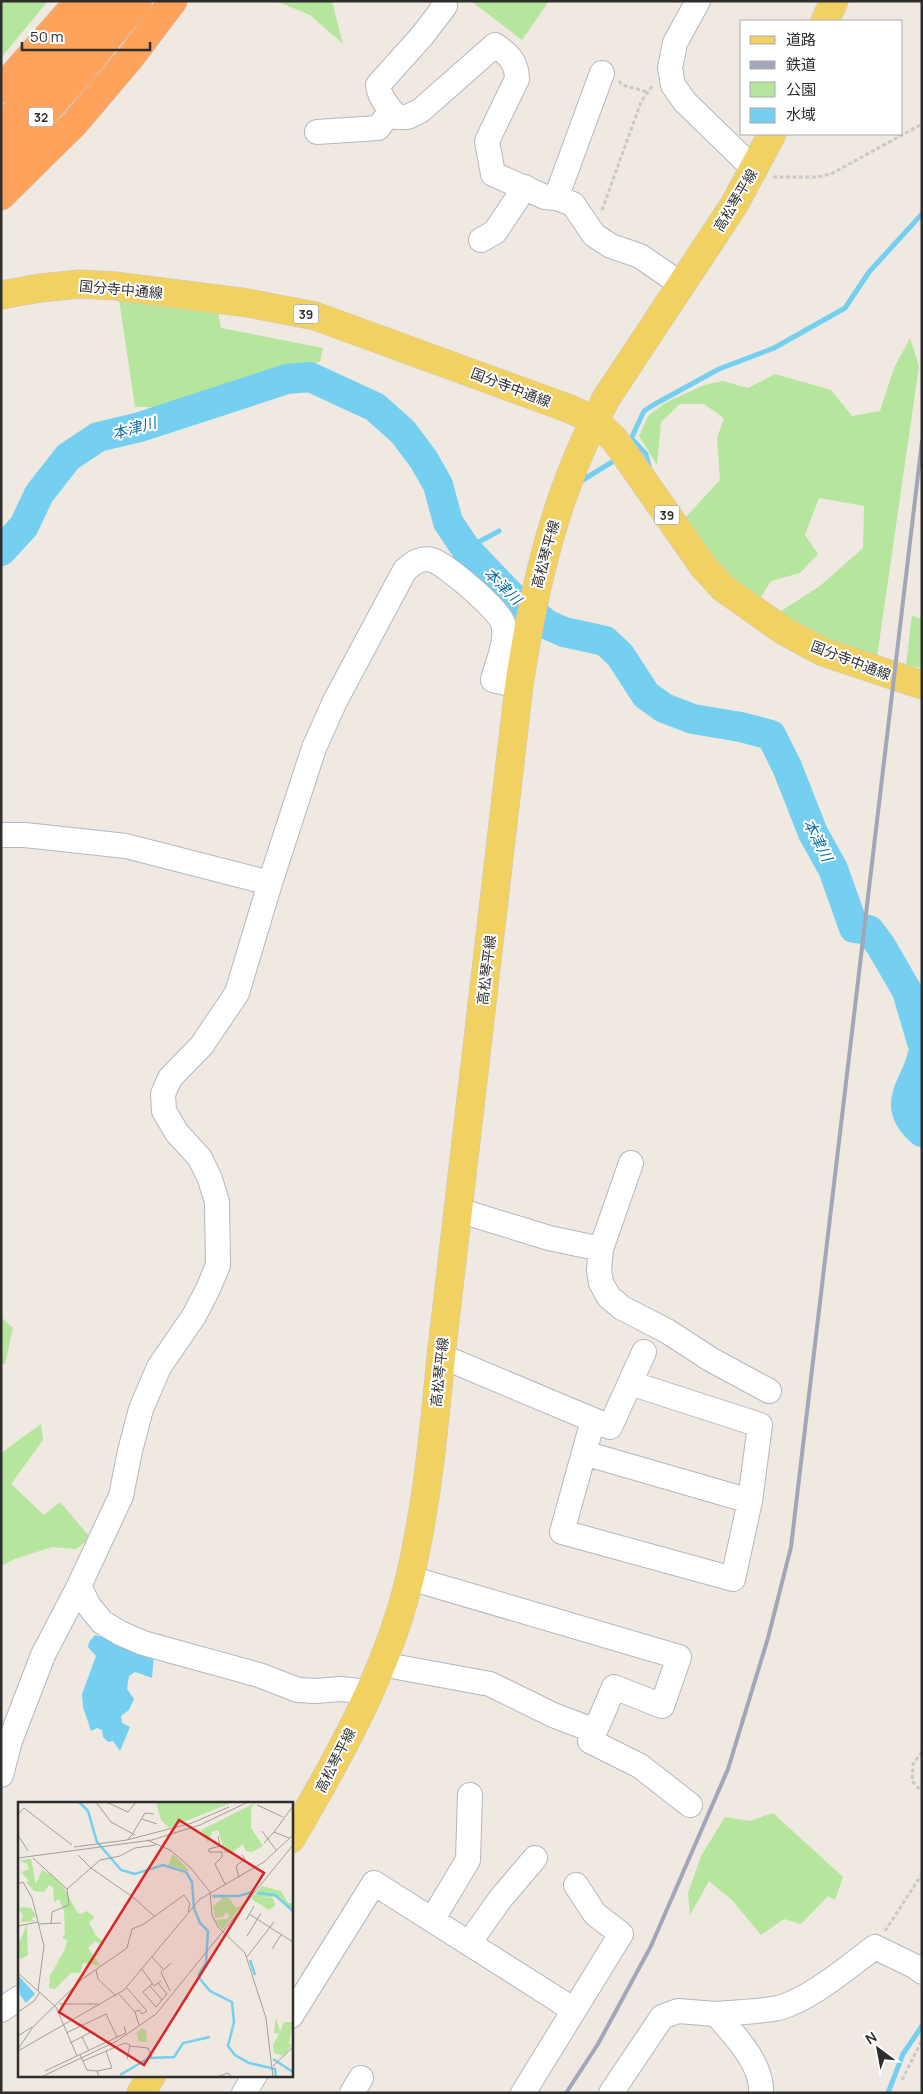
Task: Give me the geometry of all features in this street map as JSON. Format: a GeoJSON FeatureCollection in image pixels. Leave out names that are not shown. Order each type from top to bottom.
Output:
{"type":"FeatureCollection","features":[{"type":"Feature","properties":{"kind":"highway"},"geometry":{"type":"LineString","coordinates":[[1,89],[79,1]]}},
{"type":"Feature","properties":{"kind":"highway","name":"32"},"geometry":{"type":"LineString","coordinates":[[1,162],[71,66],[108,1]]}},
{"type":"Feature","properties":{"kind":"highway","name":"32"},"geometry":{"type":"LineString","coordinates":[[1,128],[71,66],[138,1]]}},
{"type":"Feature","properties":{"kind":"highway"},"geometry":{"type":"LineString","coordinates":[[1,196],[74,124],[130,58],[174,1]]}},
{"type":"Feature","properties":{"kind":"main road"},"geometry":{"type":"LineString","coordinates":[[825,20],[834,1]]}},
{"type":"Feature","properties":{"kind":"main road","name":"高松琴平線"},"geometry":{"type":"LineString","coordinates":[[294,1830],[331,1771],[369,1692],[381,1664],[410,1578],[432,1447],[519,686],[535,590],[566,483],[594,420],[682,285],[754,169],[771,135]]}},
{"type":"Feature","properties":{"kind":"main road","name":"国分寺中通線"},"geometry":{"type":"LineString","coordinates":[[1,295],[40,288],[80,284],[115,286],[248,302],[315,316],[495,381],[594,420],[615,440],[703,566],[723,588],[784,631],[823,652],[922,685]]}},
{"type":"Feature","properties":{"kind":"main road"},"geometry":{"type":"LineString","coordinates":[[141,2093],[151,2076]]}},
{"type":"Feature","properties":{"kind":"street"},"geometry":{"type":"LineString","coordinates":[[444,1],[445,6],[422,36],[378,85],[391,111],[397,117],[407,116],[420,111],[495,45],[509,54],[517,69],[517,79],[487,141],[493,174],[545,196],[573,204],[588,229],[594,235],[611,246],[640,256],[682,285]]}},
{"type":"Feature","properties":{"kind":"street"},"geometry":{"type":"LineString","coordinates":[[698,1],[675,43],[670,68],[674,85],[685,102],[754,169]]}},
{"type":"Feature","properties":{"kind":"street"},"geometry":{"type":"LineString","coordinates":[[556,198],[602,73]]}},
{"type":"Feature","properties":{"kind":"street"},"geometry":{"type":"LineString","coordinates":[[317,132],[378,128],[391,111]]}},
{"type":"Feature","properties":{"kind":"street"},"geometry":{"type":"LineString","coordinates":[[481,240],[495,232],[524,187]]}},
{"type":"Feature","properties":{"kind":"street"},"geometry":{"type":"LineString","coordinates":[[1,1776],[10,1740],[43,1655],[79,1586],[121,1496],[141,1409],[159,1367],[194,1316],[218,1264],[217,1202],[210,1179],[200,1158],[177,1133],[164,1111],[163,1094],[170,1078],[202,1045],[237,994],[270,883],[314,748],[335,701],[405,570],[416,561],[430,559],[444,565],[497,612],[503,623],[504,635],[493,680],[519,686]]}},
{"type":"Feature","properties":{"kind":"street"},"geometry":{"type":"LineString","coordinates":[[1,835],[25,835],[126,846],[270,883]]}},
{"type":"Feature","properties":{"kind":"street"},"geometry":{"type":"LineString","coordinates":[[631,1163],[601,1249],[599,1270],[601,1284],[610,1297],[622,1308],[668,1331],[710,1359],[770,1391]]}},
{"type":"Feature","properties":{"kind":"street"},"geometry":{"type":"LineString","coordinates":[[458,1210],[549,1238],[601,1249]]}},
{"type":"Feature","properties":{"kind":"street"},"geometry":{"type":"LineString","coordinates":[[441,1356],[610,1428],[644,1352]]}},
{"type":"Feature","properties":{"kind":"street"},"geometry":{"type":"LineString","coordinates":[[593,1420],[562,1532],[733,1579],[750,1501],[760,1425],[630,1382]]}},
{"type":"Feature","properties":{"kind":"street"},"geometry":{"type":"LineString","coordinates":[[584,1453],[750,1501]]}},
{"type":"Feature","properties":{"kind":"street"},"geometry":{"type":"LineString","coordinates":[[410,1578],[679,1657],[662,1706],[614,1686],[590,1741],[640,1766],[690,1805]]}},
{"type":"Feature","properties":{"kind":"street"},"geometry":{"type":"LineString","coordinates":[[79,1586],[89,1606],[102,1622],[120,1633],[143,1643],[259,1675],[298,1690],[341,1689],[369,1692]]}},
{"type":"Feature","properties":{"kind":"street"},"geometry":{"type":"LineString","coordinates":[[381,1664],[490,1684],[553,1715],[595,1731]]}},
{"type":"Feature","properties":{"kind":"street"},"geometry":{"type":"LineString","coordinates":[[432,1920],[468,1860],[470,1796]]}},
{"type":"Feature","properties":{"kind":"street"},"geometry":{"type":"LineString","coordinates":[[469,1943],[501,1898],[536,1858]]}},
{"type":"Feature","properties":{"kind":"street"},"geometry":{"type":"LineString","coordinates":[[292,2014],[374,1883],[574,2010]]}},
{"type":"Feature","properties":{"kind":"street"},"geometry":{"type":"LineString","coordinates":[[523,2093],[621,1934],[595,1914],[576,1885]]}},
{"type":"Feature","properties":{"kind":"street"},"geometry":{"type":"LineString","coordinates":[[611,2093],[662,2017],[678,2010],[716,2014],[778,2008],[795,2001],[827,1982],[875,1946],[922,1972]]}},
{"type":"Feature","properties":{"kind":"street"},"geometry":{"type":"LineString","coordinates":[[1,2010],[18,1999]]}},
{"type":"Feature","properties":{"kind":"street"},"geometry":{"type":"LineString","coordinates":[[716,2014],[747,2050],[762,2083],[762,2093]]}},
{"type":"Feature","properties":{"kind":"street"},"geometry":{"type":"LineString","coordinates":[[244,2093],[254,2076]]}},
{"type":"Feature","properties":{"kind":"path"},"geometry":{"type":"LineString","coordinates":[[602,73],[610,70],[622,85],[648,92]]}},
{"type":"Feature","properties":{"kind":"path"},"geometry":{"type":"LineString","coordinates":[[588,229],[602,211],[641,102],[654,83]]}},
{"type":"Feature","properties":{"kind":"path"},"geometry":{"type":"LineString","coordinates":[[903,135],[922,124]]}},
{"type":"Feature","properties":{"kind":"path"},"geometry":{"type":"LineString","coordinates":[[754,169],[775,178],[818,178],[832,174],[902,135]]}},
{"type":"Feature","properties":{"kind":"path"},"geometry":{"type":"LineString","coordinates":[[922,1752],[913,1764],[912,1781],[922,1792]]}},
{"type":"Feature","properties":{"kind":"path"},"geometry":{"type":"LineString","coordinates":[[875,1946],[922,1874]]}},
{"type":"Feature","properties":{"kind":"path"},"geometry":{"type":"LineString","coordinates":[[902,2080],[922,2040]]}},
{"type":"Feature","properties":{"kind":"green space"},"geometry":{"type":"Polygon","coordinates":[[[1,1],[48,1],[1,58],[1,1]]]}},
{"type":"Feature","properties":{"kind":"green space"},"geometry":{"type":"Polygon","coordinates":[[[276,1],[332,1],[343,44],[310,15],[276,1]]]}},
{"type":"Feature","properties":{"kind":"green space"},"geometry":{"type":"Polygon","coordinates":[[[471,1],[549,1],[522,40],[471,1]]]}},
{"type":"Feature","properties":{"kind":"green space"},"geometry":{"type":"Polygon","coordinates":[[[119,299],[218,312],[221,328],[323,348],[320,362],[279,368],[174,407],[135,407],[119,299]]]}},
{"type":"Feature","properties":{"kind":"green space"},"geometry":{"type":"Polygon","coordinates":[[[910,338],[919,366],[877,657],[809,633],[775,615],[820,586],[863,548],[864,506],[819,498],[805,535],[818,554],[800,573],[771,581],[761,597],[731,578],[685,518],[720,480],[717,438],[724,418],[704,404],[680,404],[661,422],[657,465],[639,436],[648,416],[665,403],[704,385],[723,381],[748,388],[775,374],[831,390],[852,416],[880,411],[894,368],[910,338]]]}},
{"type":"Feature","properties":{"kind":"green space"},"geometry":{"type":"Polygon","coordinates":[[[912,615],[922,620],[922,668],[906,665],[912,615]]]}},
{"type":"Feature","properties":{"kind":"green space"},"geometry":{"type":"Polygon","coordinates":[[[1,1317],[13,1328],[5,1364],[1,1363],[1,1317]]]}},
{"type":"Feature","properties":{"kind":"green space"},"geometry":{"type":"Polygon","coordinates":[[[41,1424],[43,1440],[11,1484],[44,1515],[60,1502],[91,1538],[76,1549],[52,1547],[15,1559],[1,1566],[1,1453],[41,1424]]]}},
{"type":"Feature","properties":{"kind":"green space"},"geometry":{"type":"Polygon","coordinates":[[[773,1813],[843,1877],[835,1900],[828,1896],[801,1924],[784,1919],[761,1935],[732,1900],[709,1881],[690,1915],[688,1893],[701,1856],[725,1817],[750,1821],[773,1813]]]}},
{"type":"Feature","properties":{"kind":"water"},"geometry":{"type":"Polygon","coordinates":[[[95,1635],[154,1654],[152,1678],[135,1672],[129,1676],[127,1689],[134,1699],[129,1710],[121,1716],[122,1723],[130,1727],[120,1751],[113,1741],[108,1742],[103,1737],[102,1730],[97,1728],[91,1731],[83,1707],[82,1694],[96,1656],[88,1647],[89,1642],[95,1635]]]}},
{"type":"Feature","properties":{"kind":"waterway"},"geometry":{"type":"LineString","coordinates":[[630,441],[644,411],[655,404],[719,369],[774,348],[845,308],[869,272],[922,214]]}},
{"type":"Feature","properties":{"kind":"waterway","name":"本津川"},"geometry":{"type":"LineString","coordinates":[[1,551],[24,526],[39,494],[68,457],[98,437],[140,427],[287,379],[310,377],[375,407],[403,432],[424,460],[438,485],[448,522],[466,549],[512,597],[548,625],[564,632],[605,641],[620,655],[646,695],[664,708],[693,719],[741,727],[771,735],[787,767],[813,833],[833,869],[854,928],[869,930],[881,946],[907,991],[922,1042]]}},
{"type":"Feature","properties":{"kind":"waterway"},"geometry":{"type":"LineString","coordinates":[[632,439],[646,454],[649,466]]}},
{"type":"Feature","properties":{"kind":"waterway"},"geometry":{"type":"LineString","coordinates":[[581,481],[612,462]]}},
{"type":"Feature","properties":{"kind":"waterway"},"geometry":{"type":"LineString","coordinates":[[466,549],[499,531]]}},
{"type":"Feature","properties":{"kind":"waterway","name":"本津川"},"geometry":{"type":"LineString","coordinates":[[922,1057],[907,1095],[906,1104],[907,1113],[912,1122],[922,1132]]}},
{"type":"Feature","properties":{"kind":"waterway"},"geometry":{"type":"LineString","coordinates":[[888,2093],[903,2054],[922,2026]]}},
{"type":"Feature","properties":{"kind":"railway"},"geometry":{"type":"LineString","coordinates":[[566,2093],[598,2044],[651,1946],[728,1769],[768,1638],[791,1547],[922,441]]}}]}
